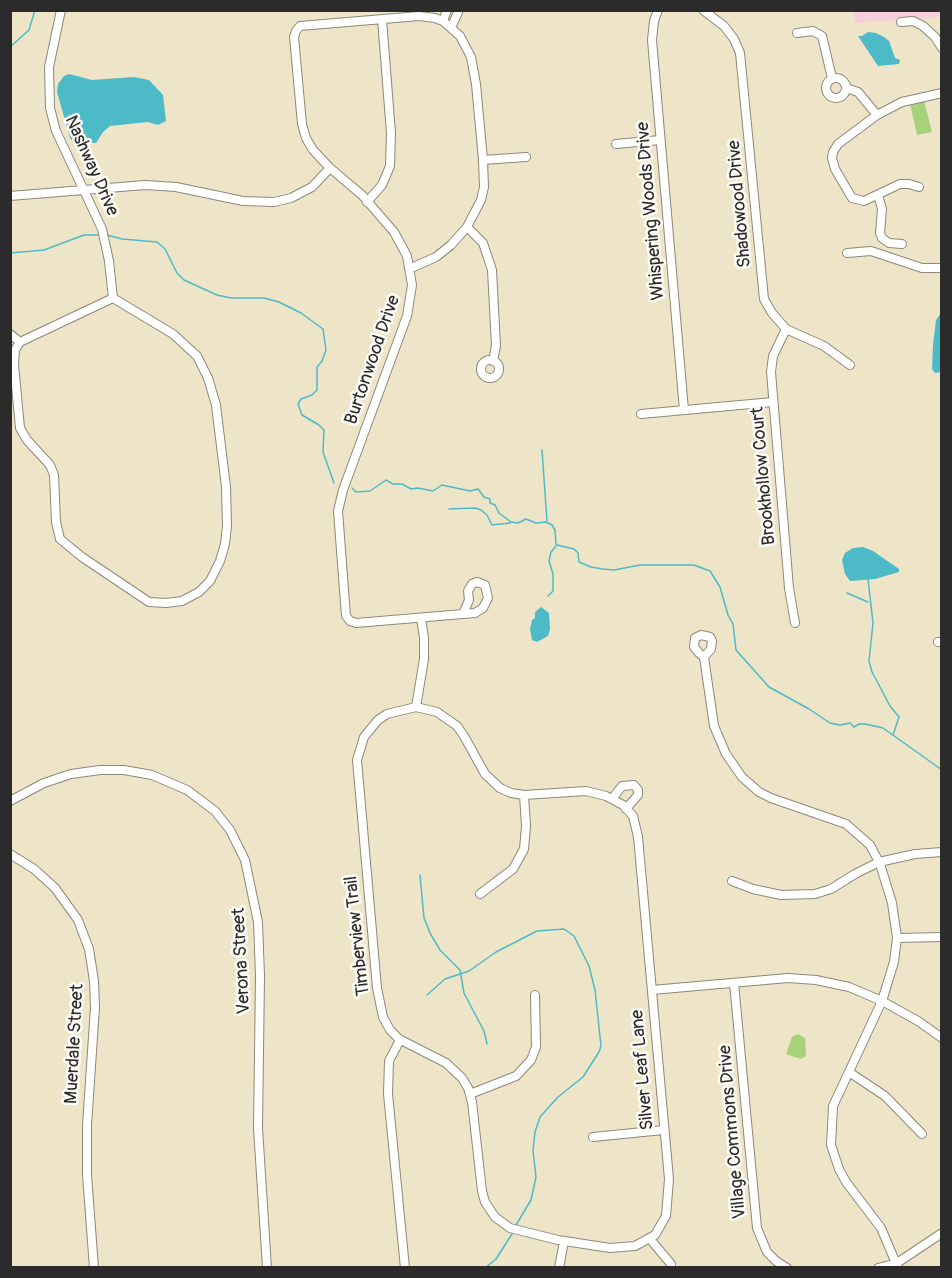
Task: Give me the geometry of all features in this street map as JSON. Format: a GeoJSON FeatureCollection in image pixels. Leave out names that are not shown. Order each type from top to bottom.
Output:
{"type":"FeatureCollection","features":[{"type":"Feature","properties":{"kind":"street","name":"Nashway Drive"},"geometry":{"type":"LineString","coordinates":[[62,10],[49,67],[50,108],[56,131],[102,229],[113,298]]}},
{"type":"Feature","properties":{"kind":"street"},"geometry":{"type":"LineString","coordinates":[[443,21],[447,10]]}},
{"type":"Feature","properties":{"kind":"street"},"geometry":{"type":"LineString","coordinates":[[451,28],[459,10]]}},
{"type":"Feature","properties":{"kind":"street","name":"Whispering Woods Drive"},"geometry":{"type":"LineString","coordinates":[[658,10],[652,40],[684,410]]}},
{"type":"Feature","properties":{"kind":"street","name":"Shadowood Drive"},"geometry":{"type":"LineString","coordinates":[[703,10],[724,26],[734,39],[740,53],[763,292],[771,314],[786,329],[824,346],[850,365]]}},
{"type":"Feature","properties":{"kind":"street"},"geometry":{"type":"LineString","coordinates":[[368,202],[382,185],[390,166],[391,133],[382,19],[419,16],[443,21],[460,36],[471,57],[476,84],[484,187],[481,201],[467,226],[451,245],[436,257],[411,267]]}},
{"type":"Feature","properties":{"kind":"street","name":"Burtonwood Drive"},"geometry":{"type":"LineString","coordinates":[[382,19],[307,24],[300,26],[294,38],[302,124],[306,138],[313,150],[368,202],[394,232],[411,267],[412,285],[407,316],[345,485],[338,511],[342,586],[348,618],[356,623],[421,618]]}},
{"type":"Feature","properties":{"kind":"street"},"geometry":{"type":"LineString","coordinates":[[901,22],[913,21],[923,26],[935,37],[942,48]]}},
{"type":"Feature","properties":{"kind":"street"},"geometry":{"type":"LineString","coordinates":[[797,33],[813,31],[822,36],[832,78]]}},
{"type":"Feature","properties":{"kind":"street"},"geometry":{"type":"LineString","coordinates":[[832,78],[842,80],[846,88],[858,92],[877,115]]}},
{"type":"Feature","properties":{"kind":"street"},"geometry":{"type":"LineString","coordinates":[[832,78],[826,86],[829,95],[838,98],[846,88]]}},
{"type":"Feature","properties":{"kind":"street"},"geometry":{"type":"LineString","coordinates":[[918,187],[900,184],[864,201],[852,198],[835,169],[832,158],[838,144],[877,115],[902,102],[942,93]]}},
{"type":"Feature","properties":{"kind":"street"},"geometry":{"type":"LineString","coordinates":[[616,144],[660,140]]}},
{"type":"Feature","properties":{"kind":"street"},"geometry":{"type":"LineString","coordinates":[[483,160],[526,156]]}},
{"type":"Feature","properties":{"kind":"street"},"geometry":{"type":"LineString","coordinates":[[10,196],[145,185],[176,187],[243,201],[274,202],[291,198],[312,187],[330,168]]}},
{"type":"Feature","properties":{"kind":"street"},"geometry":{"type":"LineString","coordinates":[[878,195],[882,209],[880,233],[882,238],[889,243],[902,244]]}},
{"type":"Feature","properties":{"kind":"street"},"geometry":{"type":"LineString","coordinates":[[467,226],[483,243],[492,270],[496,346],[493,361]]}},
{"type":"Feature","properties":{"kind":"street"},"geometry":{"type":"LineString","coordinates":[[847,253],[871,251],[922,268],[942,268]]}},
{"type":"Feature","properties":{"kind":"street"},"geometry":{"type":"LineString","coordinates":[[113,298],[173,334],[197,356],[208,378],[216,405],[226,487],[225,544],[210,581],[199,592],[182,601],[149,602],[60,539],[56,522],[54,475],[50,465],[27,440],[20,428],[14,364],[15,350],[20,342],[113,298]]}},
{"type":"Feature","properties":{"kind":"street","name":"Brookhollow Court"},"geometry":{"type":"LineString","coordinates":[[786,329],[772,364],[773,402],[789,588],[795,623]]}},
{"type":"Feature","properties":{"kind":"street"},"geometry":{"type":"LineString","coordinates":[[10,334],[20,342]]}},
{"type":"Feature","properties":{"kind":"street"},"geometry":{"type":"LineString","coordinates":[[641,414],[773,402]]}},
{"type":"Feature","properties":{"kind":"street"},"geometry":{"type":"LineString","coordinates":[[463,614],[421,618],[424,659],[416,707],[437,712],[447,718],[464,736],[485,774],[500,788],[524,795],[586,791],[612,799],[626,809],[638,795],[638,790],[634,785],[622,786],[612,799]]}},
{"type":"Feature","properties":{"kind":"street"},"geometry":{"type":"LineString","coordinates":[[704,657],[714,726],[726,754],[741,777],[771,798],[846,824],[870,845],[879,862],[892,903],[897,938],[894,962],[882,1001],[833,1106],[831,1145],[846,1182],[881,1228],[897,1265]]}},
{"type":"Feature","properties":{"kind":"street","name":"Timberview Trail"},"geometry":{"type":"LineString","coordinates":[[416,707],[387,714],[378,720],[364,737],[357,760],[377,988],[383,1017],[390,1030],[400,1040],[447,1063],[462,1078],[470,1094],[482,1191],[485,1202],[495,1217],[510,1228],[564,1241]]}},
{"type":"Feature","properties":{"kind":"street","name":"Verona Street"},"geometry":{"type":"LineString","coordinates":[[10,801],[44,783],[71,774],[100,770],[124,770],[152,775],[187,789],[215,811],[230,830],[245,860],[258,922],[260,976],[258,1128],[267,1268]]}},
{"type":"Feature","properties":{"kind":"street"},"geometry":{"type":"LineString","coordinates":[[480,894],[513,869],[524,849],[526,826],[524,795]]}},
{"type":"Feature","properties":{"kind":"street","name":"Silver Leaf Lane"},"geometry":{"type":"LineString","coordinates":[[626,809],[633,816],[638,837],[669,1179],[666,1216],[655,1235],[650,1239]]}},
{"type":"Feature","properties":{"kind":"street"},"geometry":{"type":"LineString","coordinates":[[732,881],[753,889],[781,895],[815,894],[831,889],[855,873],[879,862],[915,854],[942,852]]}},
{"type":"Feature","properties":{"kind":"street","name":"Muerdale Street"},"geometry":{"type":"LineString","coordinates":[[10,854],[34,869],[55,888],[78,920],[89,949],[95,1007],[87,1125],[87,1175],[94,1268]]}},
{"type":"Feature","properties":{"kind":"street"},"geometry":{"type":"LineString","coordinates":[[897,938],[942,937]]}},
{"type":"Feature","properties":{"kind":"street"},"geometry":{"type":"LineString","coordinates":[[652,990],[788,978],[816,980],[849,987],[882,1001],[918,1021],[942,1038]]}},
{"type":"Feature","properties":{"kind":"street","name":"Village Commons Drive"},"geometry":{"type":"LineString","coordinates":[[734,983],[756,1228],[767,1252],[787,1268]]}},
{"type":"Feature","properties":{"kind":"street"},"geometry":{"type":"LineString","coordinates":[[470,1094],[516,1076],[531,1060],[536,1047],[535,995]]}},
{"type":"Feature","properties":{"kind":"street"},"geometry":{"type":"LineString","coordinates":[[400,1040],[389,1060],[388,1094],[405,1268]]}},
{"type":"Feature","properties":{"kind":"street"},"geometry":{"type":"LineString","coordinates":[[849,1072],[885,1096],[922,1134]]}},
{"type":"Feature","properties":{"kind":"street"},"geometry":{"type":"LineString","coordinates":[[592,1137],[663,1130]]}},
{"type":"Feature","properties":{"kind":"street"},"geometry":{"type":"LineString","coordinates":[[878,1268],[897,1265],[942,1233]]}},
{"type":"Feature","properties":{"kind":"street"},"geometry":{"type":"LineString","coordinates":[[559,1268],[564,1241],[610,1248],[635,1246],[650,1239],[670,1264]]}},
{"type":"Feature","properties":{"kind":"shaded area"},"geometry":{"type":"Polygon","coordinates":[[[854,11],[941,11],[941,17],[855,23],[854,11]]]}},
{"type":"Feature","properties":{"kind":"green space"},"geometry":{"type":"Polygon","coordinates":[[[924,101],[932,132],[917,135],[910,104],[924,101]]]}},
{"type":"Feature","properties":{"kind":"green space"},"geometry":{"type":"Polygon","coordinates":[[[798,1034],[805,1038],[806,1056],[801,1059],[786,1054],[792,1037],[798,1034]]]}},
{"type":"Feature","properties":{"kind":"water"},"geometry":{"type":"Polygon","coordinates":[[[868,32],[876,33],[889,41],[895,58],[900,60],[899,64],[878,66],[858,36],[868,32]]]}},
{"type":"Feature","properties":{"kind":"water"},"geometry":{"type":"Polygon","coordinates":[[[69,74],[92,80],[134,77],[149,80],[163,95],[166,121],[158,125],[148,122],[110,126],[96,143],[73,142],[57,92],[58,84],[64,76],[69,74]]]}},
{"type":"Feature","properties":{"kind":"water"},"geometry":{"type":"Polygon","coordinates":[[[940,314],[941,372],[935,373],[932,369],[933,345],[936,320],[940,314]]]}},
{"type":"Feature","properties":{"kind":"water"},"geometry":{"type":"Polygon","coordinates":[[[863,547],[873,551],[899,569],[899,572],[875,579],[850,581],[845,574],[842,560],[845,553],[853,548],[863,547]]]}},
{"type":"Feature","properties":{"kind":"water"},"geometry":{"type":"Polygon","coordinates":[[[541,607],[549,613],[550,629],[548,636],[537,642],[532,640],[530,629],[535,612],[541,607]]]}},
{"type":"Feature","properties":{"kind":"waterway"},"geometry":{"type":"LineString","coordinates":[[10,47],[29,30],[35,10]]}},
{"type":"Feature","properties":{"kind":"waterway"},"geometry":{"type":"LineString","coordinates":[[10,253],[44,250],[84,235],[98,235]]}},
{"type":"Feature","properties":{"kind":"waterway"},"geometry":{"type":"LineString","coordinates":[[107,235],[122,239],[157,242],[165,249],[177,273],[184,280],[217,295],[231,298],[264,298],[279,302],[301,313],[323,329],[326,350],[317,367],[317,390],[312,395],[301,399],[298,404],[302,415],[324,430],[323,452],[334,483]]}},
{"type":"Feature","properties":{"kind":"waterway"},"geometry":{"type":"LineString","coordinates":[[542,450],[547,521]]}},
{"type":"Feature","properties":{"kind":"waterway"},"geometry":{"type":"LineString","coordinates":[[352,488],[356,492],[370,491],[386,480],[411,489],[433,491],[442,485],[470,491],[478,489],[484,497],[490,499],[490,503],[495,505],[499,513],[511,522],[518,523],[526,519],[552,525],[555,530],[556,544]]}},
{"type":"Feature","properties":{"kind":"waterway"},"geometry":{"type":"LineString","coordinates":[[449,509],[475,508],[487,515],[492,525],[510,523]]}},
{"type":"Feature","properties":{"kind":"waterway"},"geometry":{"type":"LineString","coordinates":[[557,545],[574,549],[578,553],[579,562],[591,567],[614,570],[640,565],[694,565],[710,571],[720,587],[733,624],[736,650],[769,687],[830,723],[840,725],[850,723],[854,727],[865,724],[883,728],[942,770]]}},
{"type":"Feature","properties":{"kind":"waterway"},"geometry":{"type":"LineString","coordinates":[[548,596],[553,591],[553,574],[549,561],[551,552],[556,546]]}},
{"type":"Feature","properties":{"kind":"waterway"},"geometry":{"type":"LineString","coordinates":[[868,579],[873,623],[869,661],[872,672],[890,706],[899,717],[893,735]]}},
{"type":"Feature","properties":{"kind":"waterway"},"geometry":{"type":"LineString","coordinates":[[847,593],[868,602]]}},
{"type":"Feature","properties":{"kind":"waterway"},"geometry":{"type":"LineString","coordinates":[[420,875],[424,918],[440,950],[460,970],[464,993],[484,1031],[487,1044]]}},
{"type":"Feature","properties":{"kind":"waterway"},"geometry":{"type":"LineString","coordinates":[[427,995],[445,979],[469,971],[496,952],[537,931],[564,929],[574,936],[589,966],[595,990],[601,1046],[583,1077],[558,1097],[540,1117],[535,1132],[533,1151],[536,1177],[531,1200],[516,1225]]}},
{"type":"Feature","properties":{"kind":"waterway"},"geometry":{"type":"LineString","coordinates":[[485,1268],[496,1259],[512,1234]]}}]}
